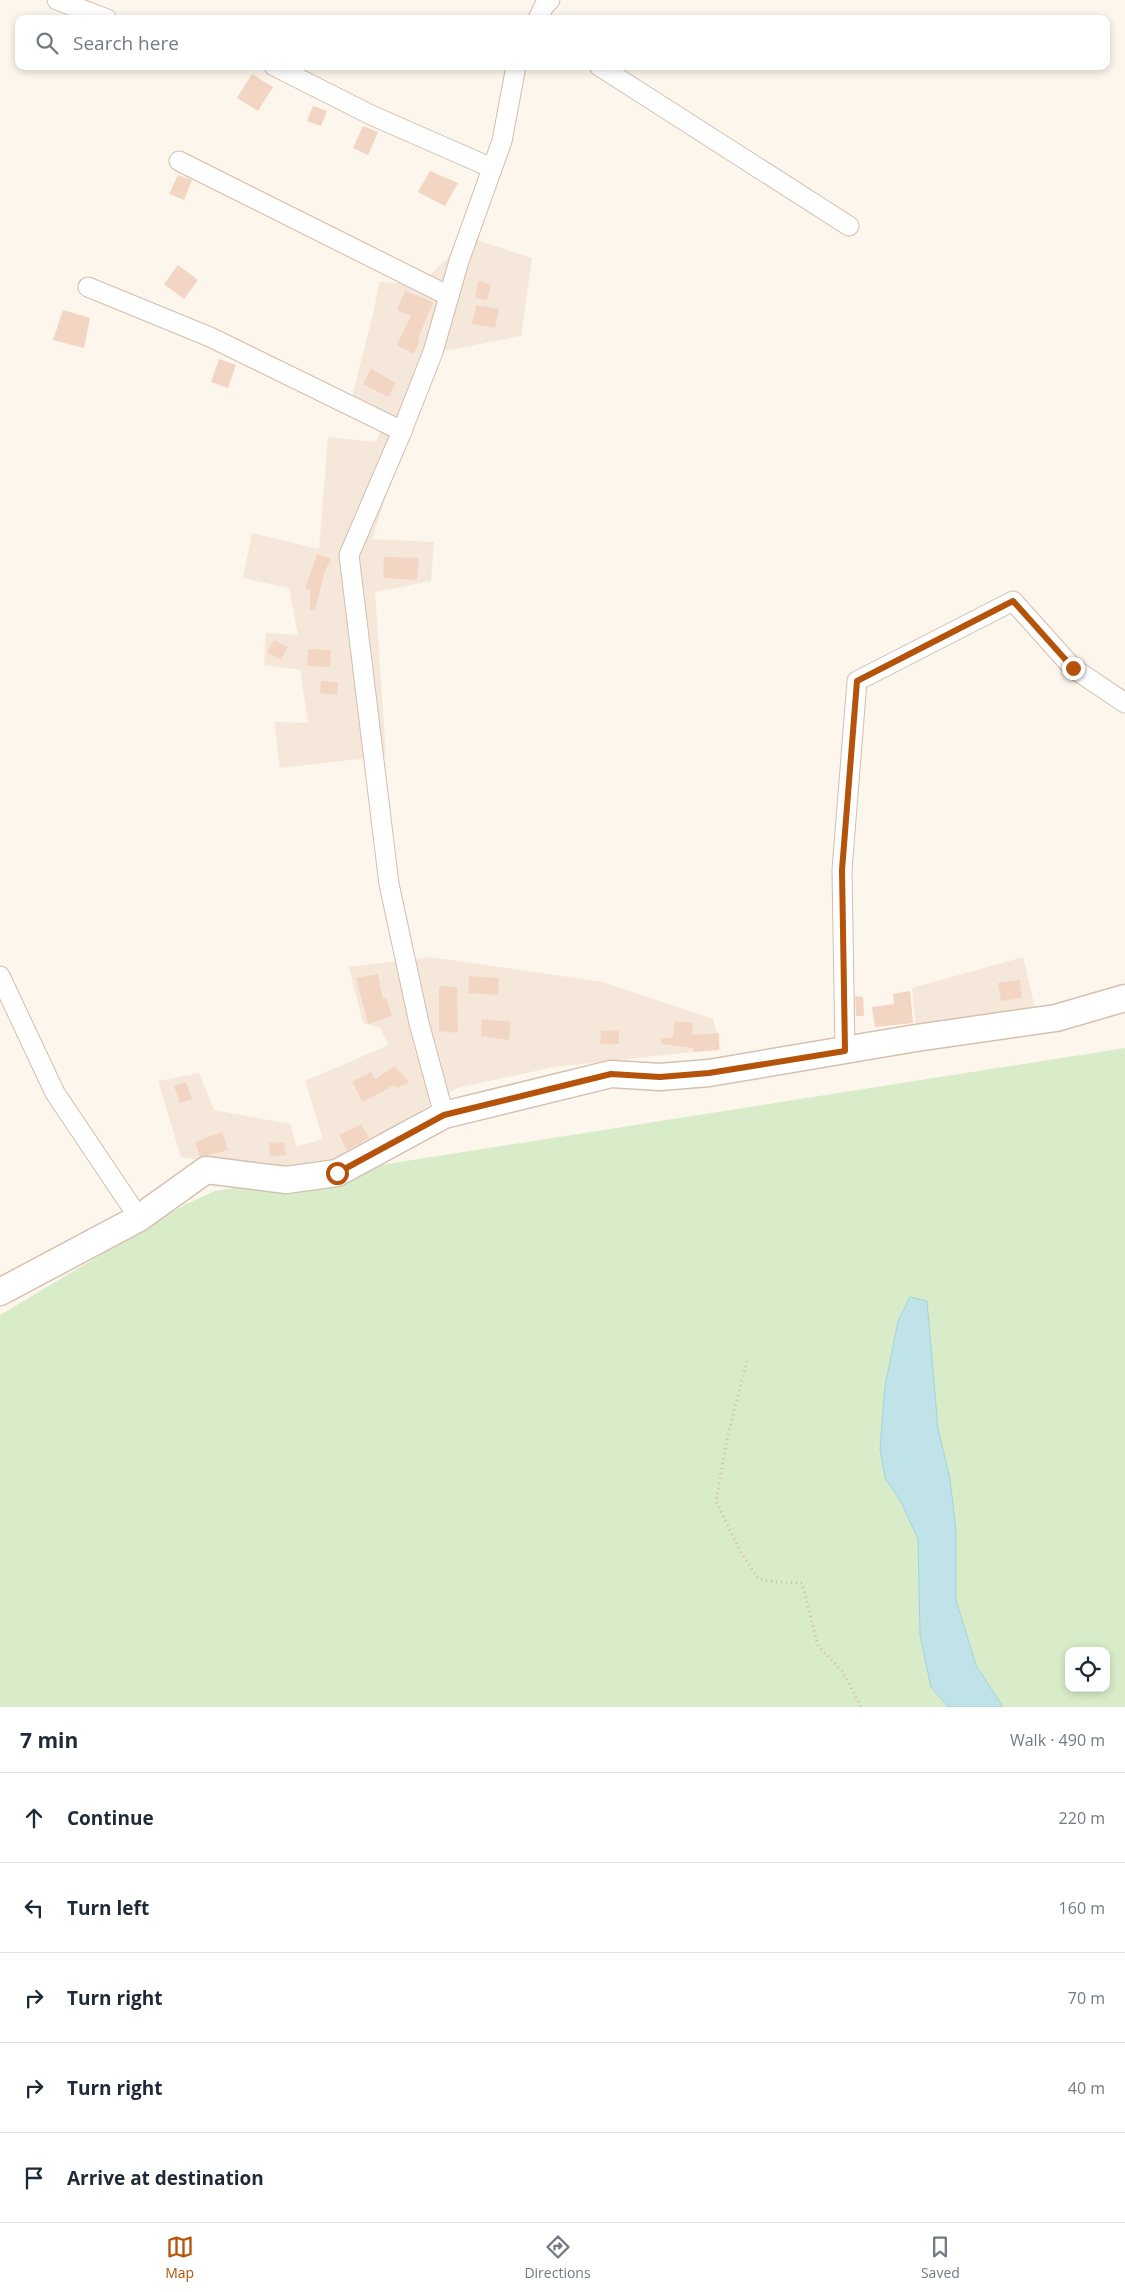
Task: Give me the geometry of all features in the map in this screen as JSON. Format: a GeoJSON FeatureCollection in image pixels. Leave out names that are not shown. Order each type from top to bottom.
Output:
{"type":"FeatureCollection","features":[{"type":"Feature","properties":{"kind":"main road"},"geometry":{"type":"LineString","coordinates":[[0,1292],[139,1218],[206,1170],[286,1180],[337,1173],[444,1115],[611,1074],[660,1077],[700,1074],[1056,1018],[1125,998]]}},
{"type":"Feature","properties":{"kind":"street"},"geometry":{"type":"LineString","coordinates":[[57,0],[96,15]]}},
{"type":"Feature","properties":{"kind":"street"},"geometry":{"type":"LineString","coordinates":[[540,15],[544,6],[550,0]]}},
{"type":"Feature","properties":{"kind":"street"},"geometry":{"type":"LineString","coordinates":[[282,70],[371,115],[492,168]]}},
{"type":"Feature","properties":{"kind":"street"},"geometry":{"type":"LineString","coordinates":[[444,1115],[419,1023],[389,884],[349,555],[433,352],[449,296],[502,141],[515,70]]}},
{"type":"Feature","properties":{"kind":"street"},"geometry":{"type":"LineString","coordinates":[[605,70],[849,226]]}},
{"type":"Feature","properties":{"kind":"street"},"geometry":{"type":"LineString","coordinates":[[179,161],[449,296]]}},
{"type":"Feature","properties":{"kind":"street"},"geometry":{"type":"LineString","coordinates":[[88,287],[210,337],[402,430]]}},
{"type":"Feature","properties":{"kind":"street"},"geometry":{"type":"LineString","coordinates":[[845,1051],[842,870],[857,681],[1013,601],[1073,668],[1125,703]]}},
{"type":"Feature","properties":{"kind":"street"},"geometry":{"type":"LineString","coordinates":[[0,976],[55,1093],[139,1218]]}},
{"type":"Feature","properties":{"kind":"path"},"geometry":{"type":"LineString","coordinates":[[747,1362],[728,1434],[716,1502],[740,1551],[757,1577],[766,1581],[802,1584],[818,1646],[843,1672],[861,1707]]}},
{"type":"Feature","properties":{"kind":"shaded area"},"geometry":{"type":"Polygon","coordinates":[[[468,237],[532,258],[521,336],[433,353],[372,539],[434,542],[431,581],[375,592],[386,756],[280,768],[274,722],[308,723],[300,670],[264,665],[266,633],[298,635],[289,588],[243,578],[252,533],[319,549],[328,437],[376,442],[384,421],[349,409],[374,310],[379,282],[421,284],[468,237]]]}},
{"type":"Feature","properties":{"kind":"shaded area"},"geometry":{"type":"Polygon","coordinates":[[[430,957],[603,982],[713,1019],[721,1049],[554,1067],[457,1088],[333,1164],[284,1174],[181,1157],[158,1081],[199,1073],[214,1110],[291,1124],[296,1147],[323,1139],[305,1081],[389,1045],[380,1028],[363,1023],[349,967],[430,957]]]}},
{"type":"Feature","properties":{"kind":"shaded area"},"geometry":{"type":"Polygon","coordinates":[[[1023,957],[1038,1021],[917,1038],[912,988],[1023,957]]]}},
{"type":"Feature","properties":{"kind":"green space"},"geometry":{"type":"Polygon","coordinates":[[[1125,1048],[1125,1707],[0,1707],[0,1315],[186,1204],[215,1191],[1125,1048]]]}},
{"type":"Feature","properties":{"kind":"water"},"geometry":{"type":"Polygon","coordinates":[[[910,1297],[927,1301],[938,1429],[950,1479],[956,1530],[956,1600],[976,1665],[1003,1707],[948,1707],[931,1687],[920,1635],[918,1539],[901,1502],[885,1478],[880,1449],[885,1386],[898,1321],[910,1297]]]}},
{"type":"Feature","properties":{"kind":"building"},"geometry":{"type":"Polygon","coordinates":[[[252,74],[273,87],[258,111],[237,98],[252,74]]]}},
{"type":"Feature","properties":{"kind":"building"},"geometry":{"type":"Polygon","coordinates":[[[313,106],[327,111],[321,126],[307,121],[313,106]]]}},
{"type":"Feature","properties":{"kind":"building"},"geometry":{"type":"Polygon","coordinates":[[[363,126],[378,132],[368,155],[353,148],[363,126]]]}},
{"type":"Feature","properties":{"kind":"building"},"geometry":{"type":"Polygon","coordinates":[[[430,171],[458,183],[445,206],[418,192],[430,171]]]}},
{"type":"Feature","properties":{"kind":"building"},"geometry":{"type":"Polygon","coordinates":[[[178,175],[192,180],[184,200],[169,194],[178,175]]]}},
{"type":"Feature","properties":{"kind":"building"},"geometry":{"type":"Polygon","coordinates":[[[178,265],[198,280],[184,299],[164,284],[178,265]]]}},
{"type":"Feature","properties":{"kind":"building"},"geometry":{"type":"Polygon","coordinates":[[[478,281],[491,284],[487,300],[475,298],[478,281]]]}},
{"type":"Feature","properties":{"kind":"building"},"geometry":{"type":"Polygon","coordinates":[[[405,291],[433,302],[414,354],[397,345],[411,316],[397,310],[405,291]]]}},
{"type":"Feature","properties":{"kind":"building"},"geometry":{"type":"Polygon","coordinates":[[[476,305],[499,309],[495,328],[472,324],[476,305]]]}},
{"type":"Feature","properties":{"kind":"building"},"geometry":{"type":"Polygon","coordinates":[[[63,310],[90,318],[84,348],[53,340],[63,310]]]}},
{"type":"Feature","properties":{"kind":"building"},"geometry":{"type":"Polygon","coordinates":[[[219,359],[236,365],[228,388],[211,382],[219,359]]]}},
{"type":"Feature","properties":{"kind":"building"},"geometry":{"type":"Polygon","coordinates":[[[371,369],[396,383],[388,397],[363,384],[371,369]]]}},
{"type":"Feature","properties":{"kind":"building"},"geometry":{"type":"Polygon","coordinates":[[[317,554],[331,559],[325,571],[315,610],[310,610],[310,590],[305,588],[317,554]]]}},
{"type":"Feature","properties":{"kind":"building"},"geometry":{"type":"Polygon","coordinates":[[[384,557],[419,558],[417,580],[383,578],[384,557]]]}},
{"type":"Feature","properties":{"kind":"building"},"geometry":{"type":"Polygon","coordinates":[[[274,640],[288,647],[281,660],[267,652],[274,640]]]}},
{"type":"Feature","properties":{"kind":"building"},"geometry":{"type":"Polygon","coordinates":[[[308,649],[331,650],[330,667],[307,666],[308,649]]]}},
{"type":"Feature","properties":{"kind":"building"},"geometry":{"type":"Polygon","coordinates":[[[321,681],[338,682],[337,695],[320,693],[321,681]]]}},
{"type":"Feature","properties":{"kind":"building"},"geometry":{"type":"Polygon","coordinates":[[[378,974],[383,999],[386,998],[392,1016],[368,1024],[356,978],[378,974]]]}},
{"type":"Feature","properties":{"kind":"building"},"geometry":{"type":"Polygon","coordinates":[[[469,976],[499,978],[498,995],[468,993],[469,976]]]}},
{"type":"Feature","properties":{"kind":"building"},"geometry":{"type":"Polygon","coordinates":[[[1020,980],[1022,998],[1001,1001],[998,983],[1020,980]]]}},
{"type":"Feature","properties":{"kind":"building"},"geometry":{"type":"Polygon","coordinates":[[[439,986],[457,987],[458,1033],[439,1031],[439,986]]]}},
{"type":"Feature","properties":{"kind":"building"},"geometry":{"type":"Polygon","coordinates":[[[910,991],[913,1023],[875,1027],[872,1007],[894,1004],[893,994],[910,991]]]}},
{"type":"Feature","properties":{"kind":"building"},"geometry":{"type":"Polygon","coordinates":[[[855,996],[863,997],[864,1016],[856,1016],[855,996]]]}},
{"type":"Feature","properties":{"kind":"building"},"geometry":{"type":"Polygon","coordinates":[[[482,1019],[511,1022],[509,1040],[481,1036],[482,1019]]]}},
{"type":"Feature","properties":{"kind":"building"},"geometry":{"type":"Polygon","coordinates":[[[675,1021],[693,1023],[692,1035],[719,1033],[719,1050],[693,1052],[693,1048],[661,1044],[661,1039],[673,1037],[675,1021]]]}},
{"type":"Feature","properties":{"kind":"building"},"geometry":{"type":"Polygon","coordinates":[[[619,1030],[619,1044],[600,1044],[601,1031],[619,1030]]]}},
{"type":"Feature","properties":{"kind":"building"},"geometry":{"type":"Polygon","coordinates":[[[395,1066],[409,1082],[397,1088],[394,1085],[363,1102],[352,1082],[371,1072],[375,1079],[395,1066]]]}},
{"type":"Feature","properties":{"kind":"building"},"geometry":{"type":"Polygon","coordinates":[[[186,1082],[192,1099],[180,1103],[174,1086],[186,1082]]]}},
{"type":"Feature","properties":{"kind":"building"},"geometry":{"type":"Polygon","coordinates":[[[361,1124],[369,1138],[347,1150],[339,1135],[361,1124]]]}},
{"type":"Feature","properties":{"kind":"building"},"geometry":{"type":"Polygon","coordinates":[[[222,1132],[228,1150],[200,1157],[195,1142],[222,1132]]]}},
{"type":"Feature","properties":{"kind":"building"},"geometry":{"type":"Polygon","coordinates":[[[284,1142],[286,1155],[270,1157],[269,1143],[284,1142]]]}},
{"type":"Feature","properties":{"kind":"route"},"geometry":{"type":"LineString","coordinates":[[337,1173],[444,1115],[611,1074],[660,1077],[709,1073],[845,1051],[842,870],[857,681],[1013,601],[1073,668]]}}]}
